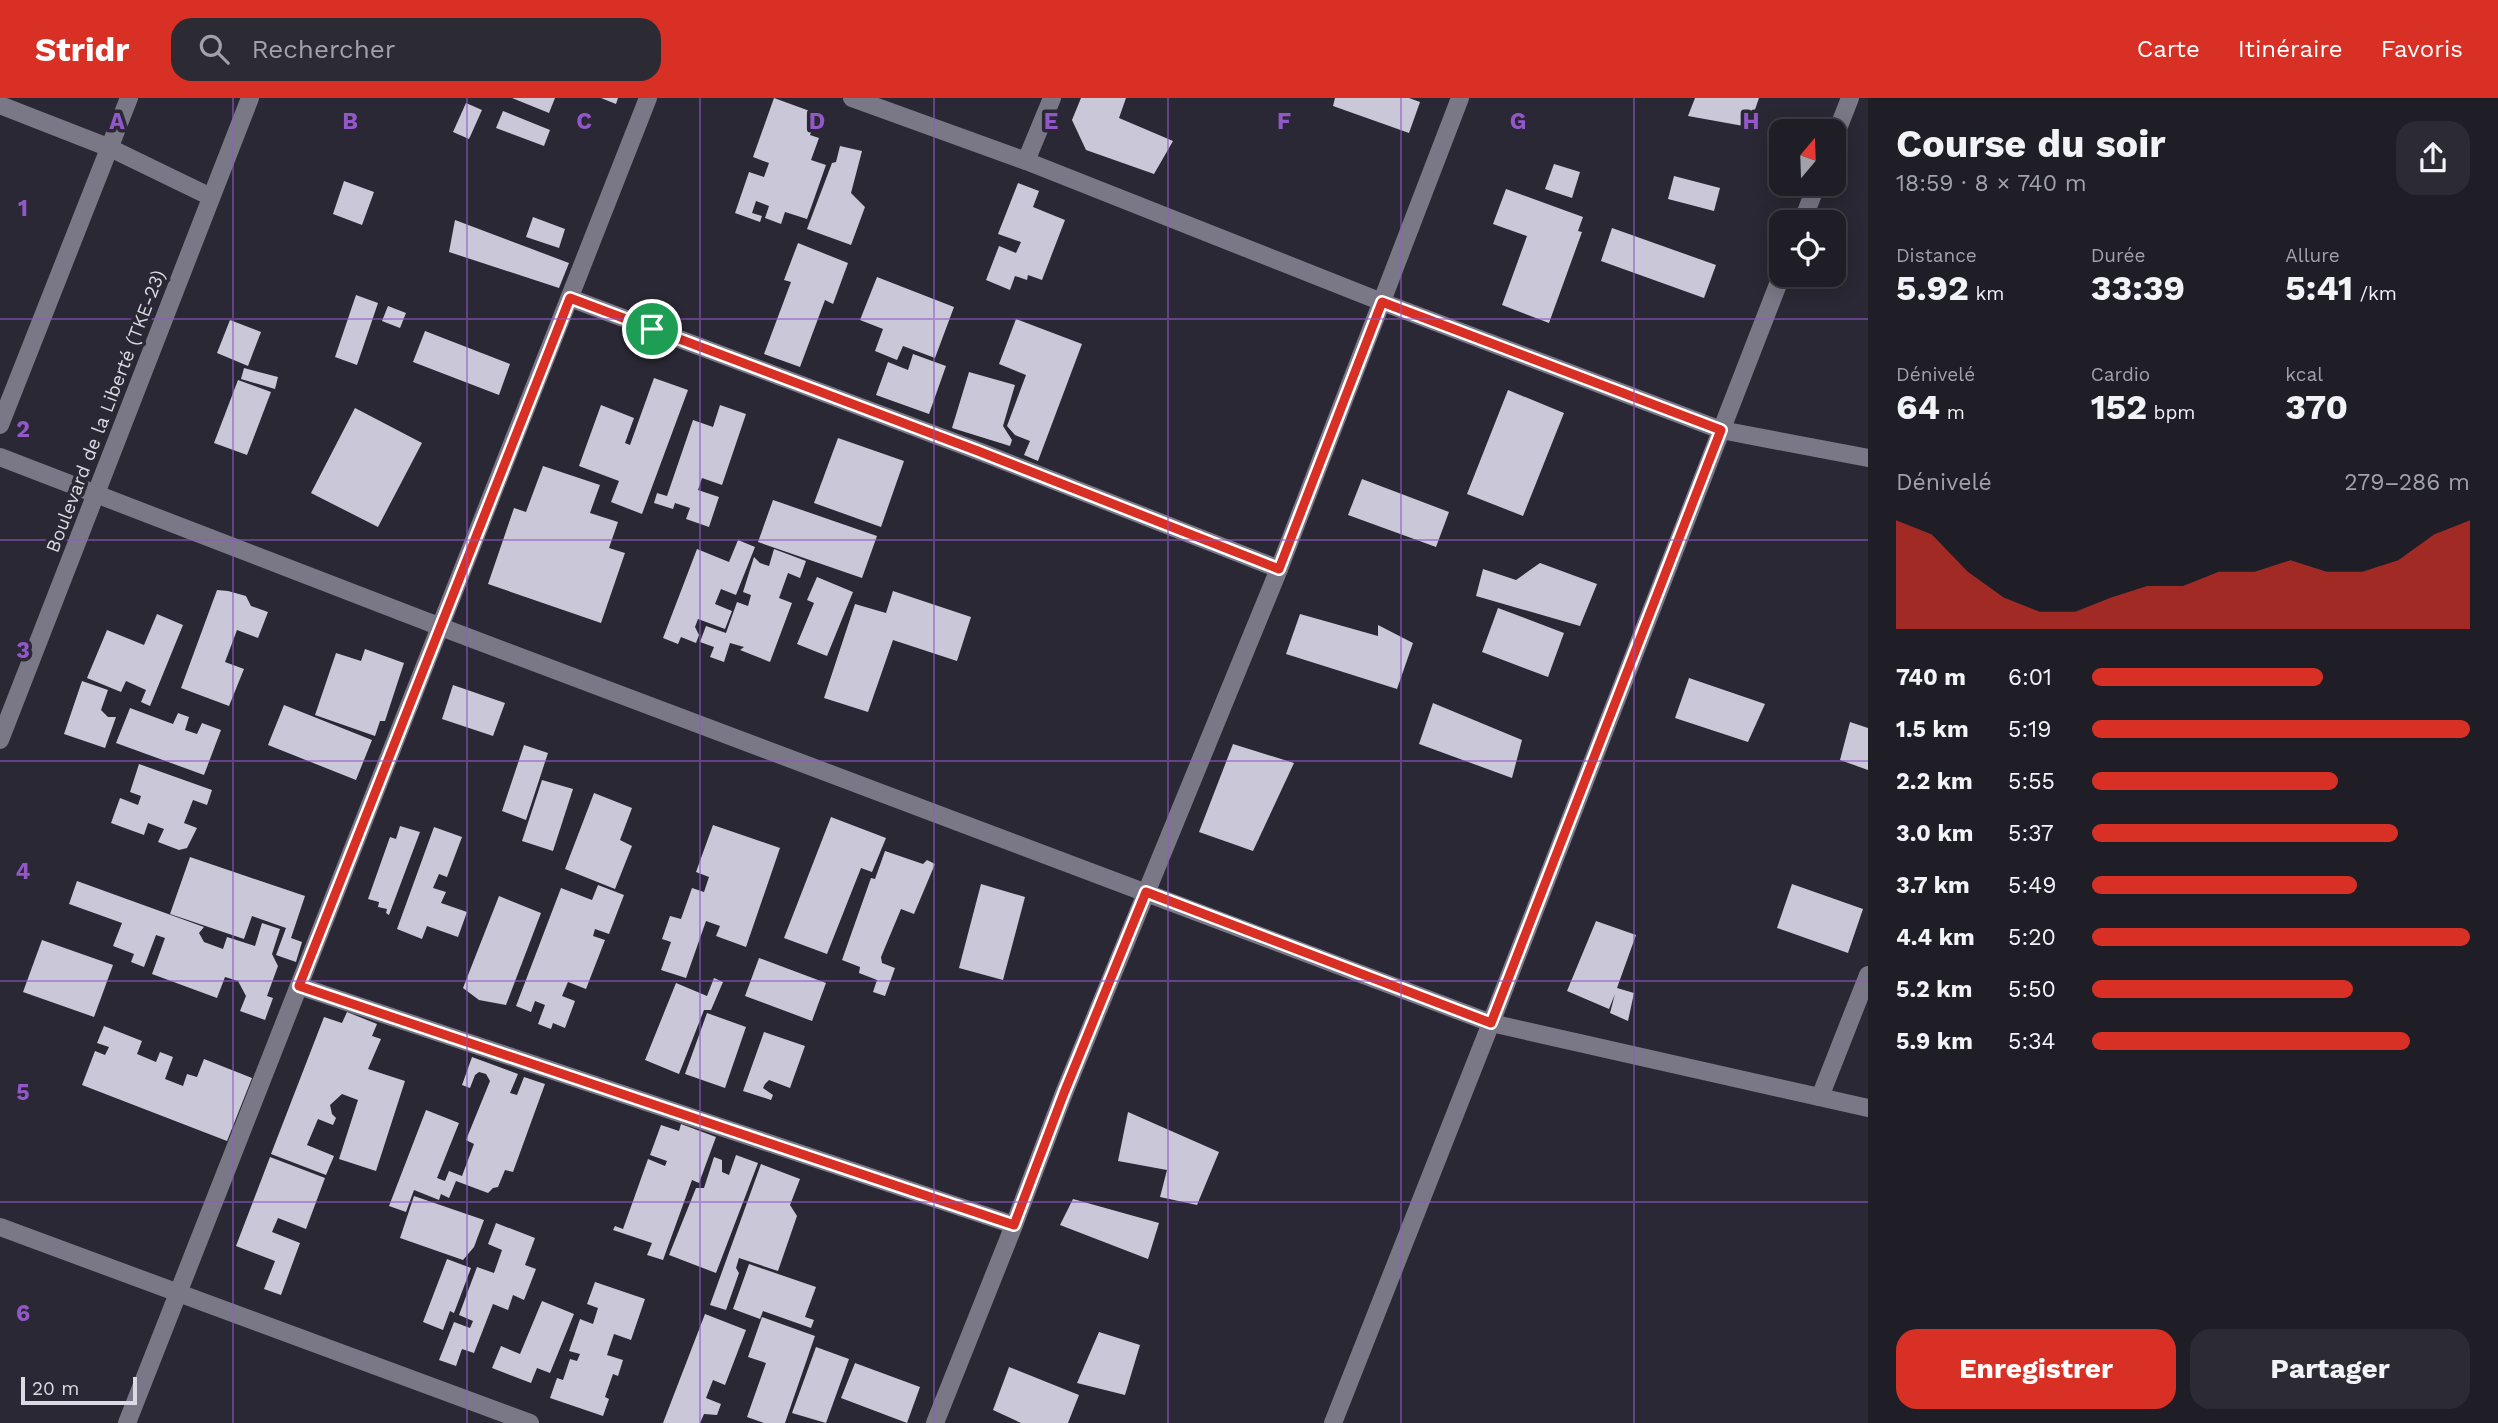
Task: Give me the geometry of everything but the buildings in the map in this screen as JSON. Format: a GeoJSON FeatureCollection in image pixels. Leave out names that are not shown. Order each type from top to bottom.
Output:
{"type":"FeatureCollection","features":[{"type":"Feature","properties":{"kind":"street"},"geometry":{"type":"LineString","coordinates":[[0,425],[129,98]]}},
{"type":"Feature","properties":{"kind":"street","name":"Boulevard de la Liberté (TKE-23)"},"geometry":{"type":"LineString","coordinates":[[0,740],[250,98]]}},
{"type":"Feature","properties":{"kind":"street"},"geometry":{"type":"LineString","coordinates":[[127,1423],[648,98]]}},
{"type":"Feature","properties":{"kind":"street"},"geometry":{"type":"LineString","coordinates":[[852,98],[1026,161],[1382,302],[1721,430],[1868,458]]}},
{"type":"Feature","properties":{"kind":"street"},"geometry":{"type":"LineString","coordinates":[[1026,161],[1052,98]]}},
{"type":"Feature","properties":{"kind":"street"},"geometry":{"type":"LineString","coordinates":[[935,1423],[1064,1093],[1279,569],[1460,98]]}},
{"type":"Feature","properties":{"kind":"street"},"geometry":{"type":"LineString","coordinates":[[1842,119],[1850,98]]}},
{"type":"Feature","properties":{"kind":"street"},"geometry":{"type":"LineString","coordinates":[[0,105],[110,148],[211,197]]}},
{"type":"Feature","properties":{"kind":"street"},"geometry":{"type":"LineString","coordinates":[[1333,1423],[1777,287]]}},
{"type":"Feature","properties":{"kind":"street"},"geometry":{"type":"LineString","coordinates":[[570,298],[978,451],[1279,569]]}},
{"type":"Feature","properties":{"kind":"street"},"geometry":{"type":"LineString","coordinates":[[0,457],[441,627],[1491,1023],[1868,1108]]}},
{"type":"Feature","properties":{"kind":"street"},"geometry":{"type":"LineString","coordinates":[[1820,1097],[1868,975]]}},
{"type":"Feature","properties":{"kind":"street"},"geometry":{"type":"LineString","coordinates":[[299,986],[1014,1225]]}},
{"type":"Feature","properties":{"kind":"street"},"geometry":{"type":"LineString","coordinates":[[0,1227],[530,1423]]}},
{"type":"Feature","properties":{"kind":"route"},"geometry":{"type":"LineString","coordinates":[[570,298],[652,329],[978,451],[1279,569],[1382,302],[1721,430],[1491,1023],[1146,892],[1064,1093],[1014,1225],[299,986],[570,298]]}}]}
